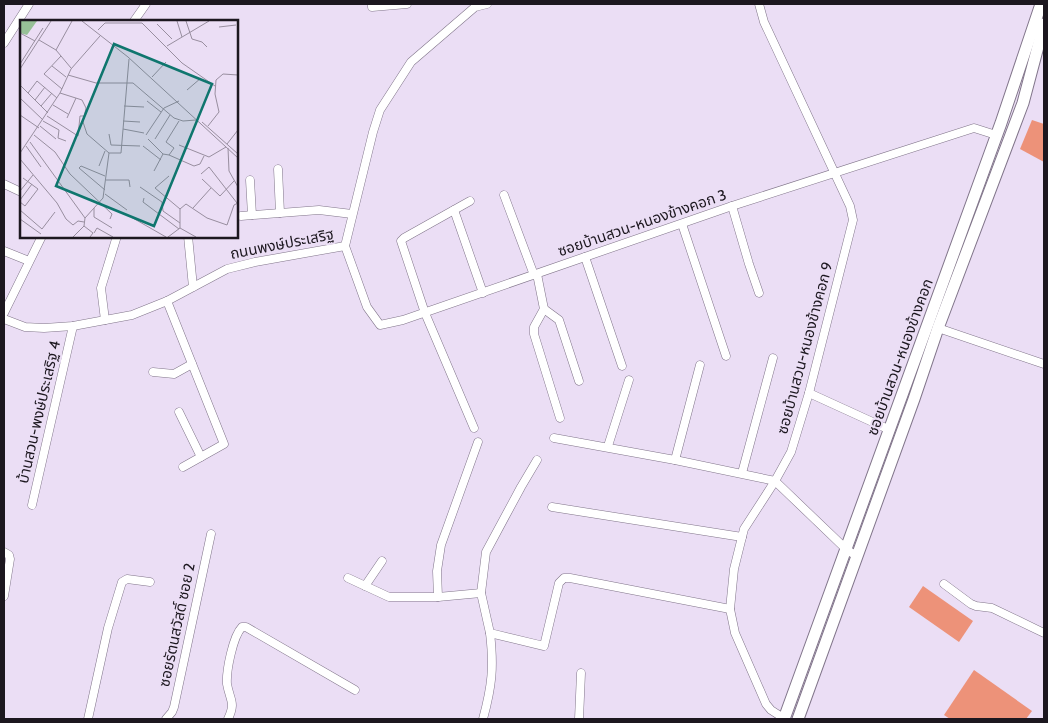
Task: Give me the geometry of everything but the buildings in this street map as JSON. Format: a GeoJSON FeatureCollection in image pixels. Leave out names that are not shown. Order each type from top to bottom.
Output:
{"type":"FeatureCollection","features":[{"type":"Feature","properties":{"kind":"main road","name":"ซอยบ้านสวน-หนองข้างคอก"},"geometry":{"type":"LineString","coordinates":[[798,719],[890,430],[996,135],[1040,4]]}},
{"type":"Feature","properties":{"kind":"main road","name":"ซอยบ้านสวน-หนองข้างคอก"},"geometry":{"type":"LineString","coordinates":[[784,719],[852,553],[1023,103],[1044,24]]}},
{"type":"Feature","properties":{"kind":"main road"},"geometry":{"type":"LineString","coordinates":[[1040,44],[1044,32]]}},
{"type":"Feature","properties":{"kind":"street"},"geometry":{"type":"LineString","coordinates":[[4,43],[29,4]]}},
{"type":"Feature","properties":{"kind":"street"},"geometry":{"type":"LineString","coordinates":[[135,20],[146,4]]}},
{"type":"Feature","properties":{"kind":"street"},"geometry":{"type":"LineString","coordinates":[[372,5],[407,4]]}},
{"type":"Feature","properties":{"kind":"street","name":"ถนนพงษ์ประเสริฐ"},"geometry":{"type":"LineString","coordinates":[[4,319],[25,327],[44,328],[73,326],[132,315],[167,300],[227,269],[255,262],[345,246],[380,110],[411,62],[476,7],[487,4]]}},
{"type":"Feature","properties":{"kind":"street","name":"ซอยบ้านสวน-หนองข้างคอก 9"},"geometry":{"type":"LineString","coordinates":[[759,4],[764,22],[850,206],[852,220],[809,393],[791,452],[744,529],[734,568],[730,609],[735,634],[766,704],[784,719]]}},
{"type":"Feature","properties":{"kind":"street","name":"ซอยบ้านสวน-หนองข้างคอก 3"},"geometry":{"type":"LineString","coordinates":[[345,246],[367,307],[380,325],[426,313],[732,206],[974,128],[996,135]]}},
{"type":"Feature","properties":{"kind":"street"},"geometry":{"type":"LineString","coordinates":[[278,169],[280,213]]}},
{"type":"Feature","properties":{"kind":"street"},"geometry":{"type":"LineString","coordinates":[[250,180],[252,215]]}},
{"type":"Feature","properties":{"kind":"street"},"geometry":{"type":"LineString","coordinates":[[4,184],[20,192]]}},
{"type":"Feature","properties":{"kind":"street"},"geometry":{"type":"LineString","coordinates":[[504,195],[535,274],[544,309],[559,320],[579,381]]}},
{"type":"Feature","properties":{"kind":"street"},"geometry":{"type":"LineString","coordinates":[[470,202],[401,241],[426,313],[474,428]]}},
{"type":"Feature","properties":{"kind":"street"},"geometry":{"type":"LineString","coordinates":[[732,206],[759,294]]}},
{"type":"Feature","properties":{"kind":"street"},"geometry":{"type":"LineString","coordinates":[[241,216],[318,210],[352,214]]}},
{"type":"Feature","properties":{"kind":"street"},"geometry":{"type":"LineString","coordinates":[[454,210],[483,293]]}},
{"type":"Feature","properties":{"kind":"street"},"geometry":{"type":"LineString","coordinates":[[682,224],[726,356]]}},
{"type":"Feature","properties":{"kind":"street"},"geometry":{"type":"LineString","coordinates":[[4,313],[41,238]]}},
{"type":"Feature","properties":{"kind":"street"},"geometry":{"type":"LineString","coordinates":[[105,320],[100,288],[116,238]]}},
{"type":"Feature","properties":{"kind":"street"},"geometry":{"type":"LineString","coordinates":[[188,238],[192,287]]}},
{"type":"Feature","properties":{"kind":"street"},"geometry":{"type":"LineString","coordinates":[[4,251],[30,261]]}},
{"type":"Feature","properties":{"kind":"street"},"geometry":{"type":"LineString","coordinates":[[585,257],[622,366]]}},
{"type":"Feature","properties":{"kind":"street"},"geometry":{"type":"LineString","coordinates":[[167,300],[224,444],[183,467]]}},
{"type":"Feature","properties":{"kind":"street"},"geometry":{"type":"LineString","coordinates":[[544,309],[534,327],[534,334],[560,418]]}},
{"type":"Feature","properties":{"kind":"street","name":"บ้านสวน-พงษ์ประเสริฐ 4"},"geometry":{"type":"LineString","coordinates":[[32,505],[73,326]]}},
{"type":"Feature","properties":{"kind":"street"},"geometry":{"type":"LineString","coordinates":[[938,328],[1044,364]]}},
{"type":"Feature","properties":{"kind":"street"},"geometry":{"type":"LineString","coordinates":[[742,473],[773,358]]}},
{"type":"Feature","properties":{"kind":"street"},"geometry":{"type":"LineString","coordinates":[[152,372],[174,374],[192,364]]}},
{"type":"Feature","properties":{"kind":"street"},"geometry":{"type":"LineString","coordinates":[[675,460],[700,365]]}},
{"type":"Feature","properties":{"kind":"street"},"geometry":{"type":"LineString","coordinates":[[608,446],[629,380]]}},
{"type":"Feature","properties":{"kind":"street"},"geometry":{"type":"LineString","coordinates":[[809,393],[890,430]]}},
{"type":"Feature","properties":{"kind":"street"},"geometry":{"type":"LineString","coordinates":[[179,412],[201,457]]}},
{"type":"Feature","properties":{"kind":"street"},"geometry":{"type":"LineString","coordinates":[[554,438],[608,446],[775,481],[852,553]]}},
{"type":"Feature","properties":{"kind":"street"},"geometry":{"type":"LineString","coordinates":[[438,597],[437,571],[441,545],[478,442]]}},
{"type":"Feature","properties":{"kind":"street"},"geometry":{"type":"LineString","coordinates":[[483,719],[490,696],[493,674],[493,655],[482,593],[486,552],[537,460]]}},
{"type":"Feature","properties":{"kind":"street"},"geometry":{"type":"LineString","coordinates":[[552,507],[742,536]]}},
{"type":"Feature","properties":{"kind":"street","name":"ซอยรัตนสวัสดิ์ ซอย 2"},"geometry":{"type":"LineString","coordinates":[[166,719],[174,706],[211,534]]}},
{"type":"Feature","properties":{"kind":"street"},"geometry":{"type":"LineString","coordinates":[[4,552],[9,555],[10,559],[4,596]]}},
{"type":"Feature","properties":{"kind":"street"},"geometry":{"type":"LineString","coordinates":[[365,586],[382,561]]}},
{"type":"Feature","properties":{"kind":"street"},"geometry":{"type":"LineString","coordinates":[[348,578],[389,597],[438,597],[482,593]]}},
{"type":"Feature","properties":{"kind":"street"},"geometry":{"type":"LineString","coordinates":[[490,633],[544,646],[560,583],[564,578],[730,609]]}},
{"type":"Feature","properties":{"kind":"street"},"geometry":{"type":"LineString","coordinates":[[88,719],[108,628],[122,582],[127,579],[150,582]]}},
{"type":"Feature","properties":{"kind":"street"},"geometry":{"type":"LineString","coordinates":[[944,584],[971,604],[992,608],[1044,633]]}},
{"type":"Feature","properties":{"kind":"street"},"geometry":{"type":"LineString","coordinates":[[228,719],[233,707],[227,675],[234,641],[242,626],[355,690]]}},
{"type":"Feature","properties":{"kind":"street"},"geometry":{"type":"LineString","coordinates":[[579,719],[581,673]]}}]}
